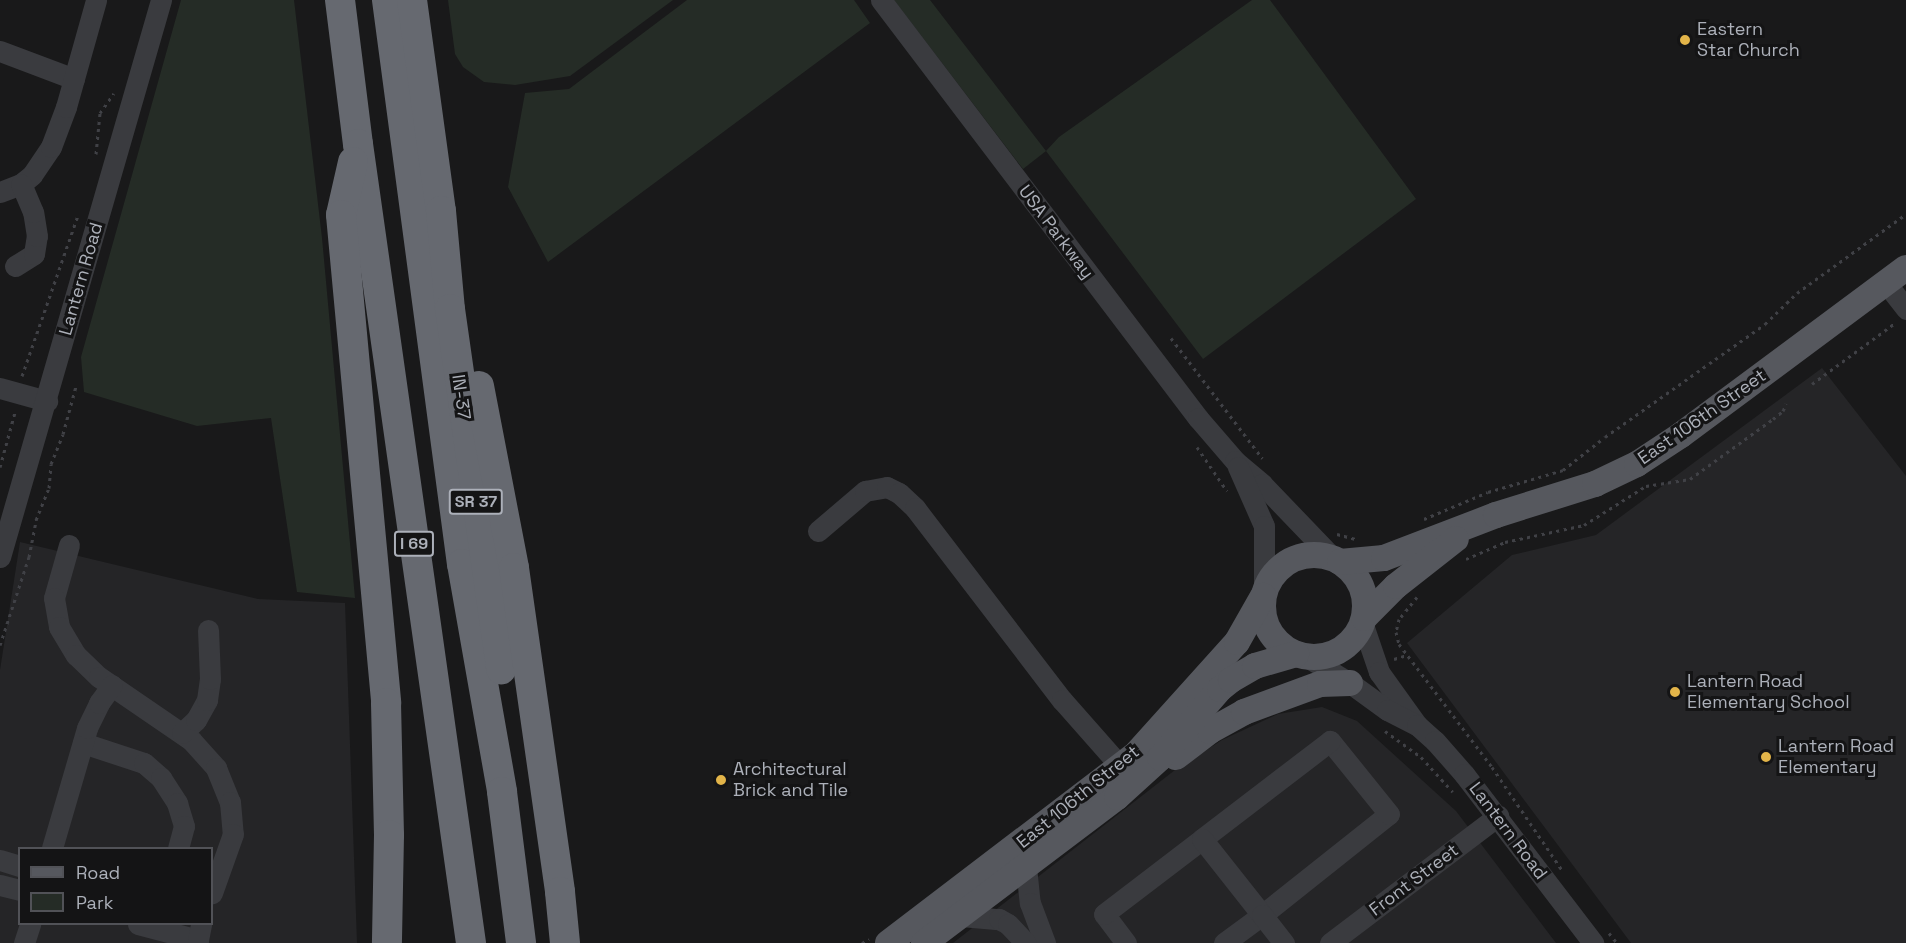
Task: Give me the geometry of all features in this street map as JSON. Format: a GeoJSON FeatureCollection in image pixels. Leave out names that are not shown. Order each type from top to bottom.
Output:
{"type":"FeatureCollection","features":[{"type":"Feature","properties":{"kind":"highway","name":"I 69"},"geometry":{"type":"LineString","coordinates":[[340,0],[358,144],[471,943]]}},
{"type":"Feature","properties":{"kind":"highway","name":"I 69"},"geometry":{"type":"LineString","coordinates":[[387,0],[462,564],[502,792],[522,943]]}},
{"type":"Feature","properties":{"kind":"highway","name":"IN-37"},"geometry":{"type":"LineString","coordinates":[[412,0],[441,211],[453,332],[509,719],[502,792]]}},
{"type":"Feature","properties":{"kind":"highway"},"geometry":{"type":"LineString","coordinates":[[358,144],[341,215],[386,703],[389,824],[387,943]]}},
{"type":"Feature","properties":{"kind":"highway"},"geometry":{"type":"LineString","coordinates":[[441,211],[458,281],[514,568],[560,892],[565,943]]}},
{"type":"Feature","properties":{"kind":"highway"},"geometry":{"type":"LineString","coordinates":[[560,892],[570,943]]}},
{"type":"Feature","properties":{"kind":"main road","name":"East 106th Street"},"geometry":{"type":"LineString","coordinates":[[1337,560],[1384,558],[1475,524],[1586,487],[1637,464],[1681,435],[1906,268]]}},
{"type":"Feature","properties":{"kind":"main road","name":"East 106th Street"},"geometry":{"type":"LineString","coordinates":[[1363,620],[1396,586],[1475,524]]}},
{"type":"Feature","properties":{"kind":"main road"},"geometry":{"type":"LineString","coordinates":[[1309,555],[1337,560],[1354,574],[1363,590],[1363,620],[1354,638],[1341,650],[1324,656],[1301,656],[1280,645],[1269,631],[1263,614],[1264,593],[1278,569],[1292,559],[1309,555]]}},
{"type":"Feature","properties":{"kind":"main road","name":"East 106th Street"},"geometry":{"type":"LineString","coordinates":[[888,943],[1121,767],[1237,642],[1264,593]]}},
{"type":"Feature","properties":{"kind":"main road","name":"East 106th Street"},"geometry":{"type":"LineString","coordinates":[[924,943],[1117,797],[1160,758],[1220,689],[1246,670],[1301,656]]}},
{"type":"Feature","properties":{"kind":"main road"},"geometry":{"type":"LineString","coordinates":[[1117,797],[1145,788],[1186,747],[1225,722],[1320,684],[1350,683]]}},
{"type":"Feature","properties":{"kind":"street"},"geometry":{"type":"LineString","coordinates":[[0,192],[21,184],[32,175],[51,147],[74,79],[96,0]]}},
{"type":"Feature","properties":{"kind":"street","name":"Lantern Road"},"geometry":{"type":"LineString","coordinates":[[0,557],[47,401],[161,0]]}},
{"type":"Feature","properties":{"kind":"street","name":"USA Parkway"},"geometry":{"type":"LineString","coordinates":[[881,0],[1198,418],[1235,461],[1262,484],[1337,560]]}},
{"type":"Feature","properties":{"kind":"street"},"geometry":{"type":"LineString","coordinates":[[0,51],[74,79]]}},
{"type":"Feature","properties":{"kind":"street"},"geometry":{"type":"LineString","coordinates":[[15,266],[34,254],[37,236],[33,212],[21,184]]}},
{"type":"Feature","properties":{"kind":"street"},"geometry":{"type":"LineString","coordinates":[[1886,283],[1903,314]]}},
{"type":"Feature","properties":{"kind":"street"},"geometry":{"type":"LineString","coordinates":[[10,391],[47,401]]}},
{"type":"Feature","properties":{"kind":"street","name":"USA Parkway"},"geometry":{"type":"LineString","coordinates":[[1235,461],[1264,526],[1264,593]]}},
{"type":"Feature","properties":{"kind":"street"},"geometry":{"type":"LineString","coordinates":[[818,531],[866,491],[887,487],[899,493],[915,508],[1062,700],[1121,767]]}},
{"type":"Feature","properties":{"kind":"street"},"geometry":{"type":"LineString","coordinates":[[69,545],[54,598],[59,627],[76,655],[112,685],[182,733],[216,768],[230,802],[232,834],[213,890]]}},
{"type":"Feature","properties":{"kind":"street","name":"Lantern Road"},"geometry":{"type":"LineString","coordinates":[[1363,620],[1379,672],[1417,725],[1453,759],[1497,816],[1599,934]]}},
{"type":"Feature","properties":{"kind":"street"},"geometry":{"type":"LineString","coordinates":[[182,733],[196,720],[207,700],[210,679],[208,630]]}},
{"type":"Feature","properties":{"kind":"street","name":"Lantern Road"},"geometry":{"type":"LineString","coordinates":[[1301,656],[1350,683],[1387,710],[1417,725]]}},
{"type":"Feature","properties":{"kind":"street"},"geometry":{"type":"LineString","coordinates":[[53,847],[84,742],[99,703],[112,685]]}},
{"type":"Feature","properties":{"kind":"street"},"geometry":{"type":"LineString","coordinates":[[1126,943],[1104,914],[1330,741],[1389,814],[1224,943]]}},
{"type":"Feature","properties":{"kind":"street"},"geometry":{"type":"LineString","coordinates":[[84,742],[144,763],[161,778],[177,803],[184,826],[179,847]]}},
{"type":"Feature","properties":{"kind":"street","name":"Front Street"},"geometry":{"type":"LineString","coordinates":[[1330,943],[1497,816]]}},
{"type":"Feature","properties":{"kind":"street"},"geometry":{"type":"LineString","coordinates":[[1202,839],[1284,943]]}},
{"type":"Feature","properties":{"kind":"street"},"geometry":{"type":"LineString","coordinates":[[0,860],[18,865]]}},
{"type":"Feature","properties":{"kind":"street"},"geometry":{"type":"LineString","coordinates":[[1026,867],[1030,903],[1045,943]]}},
{"type":"Feature","properties":{"kind":"street"},"geometry":{"type":"LineString","coordinates":[[0,885],[18,890]]}},
{"type":"Feature","properties":{"kind":"street"},"geometry":{"type":"LineString","coordinates":[[961,916],[999,919],[1008,924],[1026,943]]}},
{"type":"Feature","properties":{"kind":"street"},"geometry":{"type":"LineString","coordinates":[[24,943],[30,925]]}},
{"type":"Feature","properties":{"kind":"street"},"geometry":{"type":"LineString","coordinates":[[146,925],[199,932]]}},
{"type":"Feature","properties":{"kind":"path"},"geometry":{"type":"LineString","coordinates":[[96,159],[100,113],[117,88]]}},
{"type":"Feature","properties":{"kind":"path"},"geometry":{"type":"LineString","coordinates":[[0,467],[10,391],[24,366],[82,206]]}},
{"type":"Feature","properties":{"kind":"path"},"geometry":{"type":"LineString","coordinates":[[1419,522],[1488,492],[1563,470],[1605,437],[1765,324],[1797,293],[1906,214]]}},
{"type":"Feature","properties":{"kind":"path"},"geometry":{"type":"LineString","coordinates":[[1812,384],[1903,314]]}},
{"type":"Feature","properties":{"kind":"path"},"geometry":{"type":"LineString","coordinates":[[1171,338],[1265,461]]}},
{"type":"Feature","properties":{"kind":"path"},"geometry":{"type":"LineString","coordinates":[[0,645],[29,558],[36,520],[49,488],[51,464],[76,386]]}},
{"type":"Feature","properties":{"kind":"path"},"geometry":{"type":"LineString","coordinates":[[1460,562],[1494,545],[1584,525],[1646,486],[1690,479],[1773,420],[1783,411],[1786,404]]}},
{"type":"Feature","properties":{"kind":"path"},"geometry":{"type":"LineString","coordinates":[[1196,446],[1229,494]]}},
{"type":"Feature","properties":{"kind":"path"},"geometry":{"type":"LineString","coordinates":[[1330,529],[1341,536],[1360,539]]}},
{"type":"Feature","properties":{"kind":"path"},"geometry":{"type":"LineString","coordinates":[[1419,595],[1404,612],[1397,625],[1400,644],[1492,767],[1565,874]]}},
{"type":"Feature","properties":{"kind":"path"},"geometry":{"type":"LineString","coordinates":[[1388,660],[1407,655]]}},
{"type":"Feature","properties":{"kind":"path"},"geometry":{"type":"LineString","coordinates":[[1378,725],[1421,757],[1453,792]]}},
{"type":"Feature","properties":{"kind":"path"},"geometry":{"type":"LineString","coordinates":[[1599,934],[1617,943]]}},
{"type":"Feature","properties":{"kind":"shaded area","name":"Lantern Road Elementary School"},"geometry":{"type":"Polygon","coordinates":[[[1822,368],[1906,476],[1906,943],[1631,943],[1407,643],[1512,555],[1596,535],[1822,368]]]}},
{"type":"Feature","properties":{"kind":"shaded area"},"geometry":{"type":"Polygon","coordinates":[[[20,542],[258,599],[345,603],[357,943],[0,943],[0,670],[20,542]]]}},
{"type":"Feature","properties":{"kind":"shaded area"},"geometry":{"type":"Polygon","coordinates":[[[1322,707],[1357,721],[1456,811],[1556,943],[953,943],[1175,770],[1222,740],[1278,714],[1322,707]]]}},
{"type":"Feature","properties":{"kind":"green space"},"geometry":{"type":"Polygon","coordinates":[[[181,0],[294,0],[322,238],[355,598],[297,592],[271,418],[197,426],[84,392],[81,357],[181,0]]]}},
{"type":"Feature","properties":{"kind":"green space"},"geometry":{"type":"Polygon","coordinates":[[[448,0],[673,0],[570,76],[515,85],[484,82],[463,67],[455,54],[448,0]]]}},
{"type":"Feature","properties":{"kind":"green space"},"geometry":{"type":"Polygon","coordinates":[[[687,0],[854,0],[870,23],[548,262],[508,187],[525,93],[569,89],[687,0]]]}},
{"type":"Feature","properties":{"kind":"green space"},"geometry":{"type":"Polygon","coordinates":[[[894,0],[930,0],[1046,151],[1023,169],[894,0]]]}},
{"type":"Feature","properties":{"kind":"green space"},"geometry":{"type":"Polygon","coordinates":[[[1252,0],[1270,0],[1416,199],[1203,359],[1046,151],[1059,137],[1252,0]]]}},
{"type":"Feature","properties":{"kind":"place","name":"Eastern Star Church"},"geometry":{"type":"Point","coordinates":[1685,40]}},
{"type":"Feature","properties":{"kind":"place","name":"Lantern Road Elementary School"},"geometry":{"type":"Point","coordinates":[1675,692]}},
{"type":"Feature","properties":{"kind":"place","name":"Lantern Road Elementary"},"geometry":{"type":"Point","coordinates":[1766,757]}},
{"type":"Feature","properties":{"kind":"place","name":"Architectural Brick and Tile"},"geometry":{"type":"Point","coordinates":[721,780]}}]}
